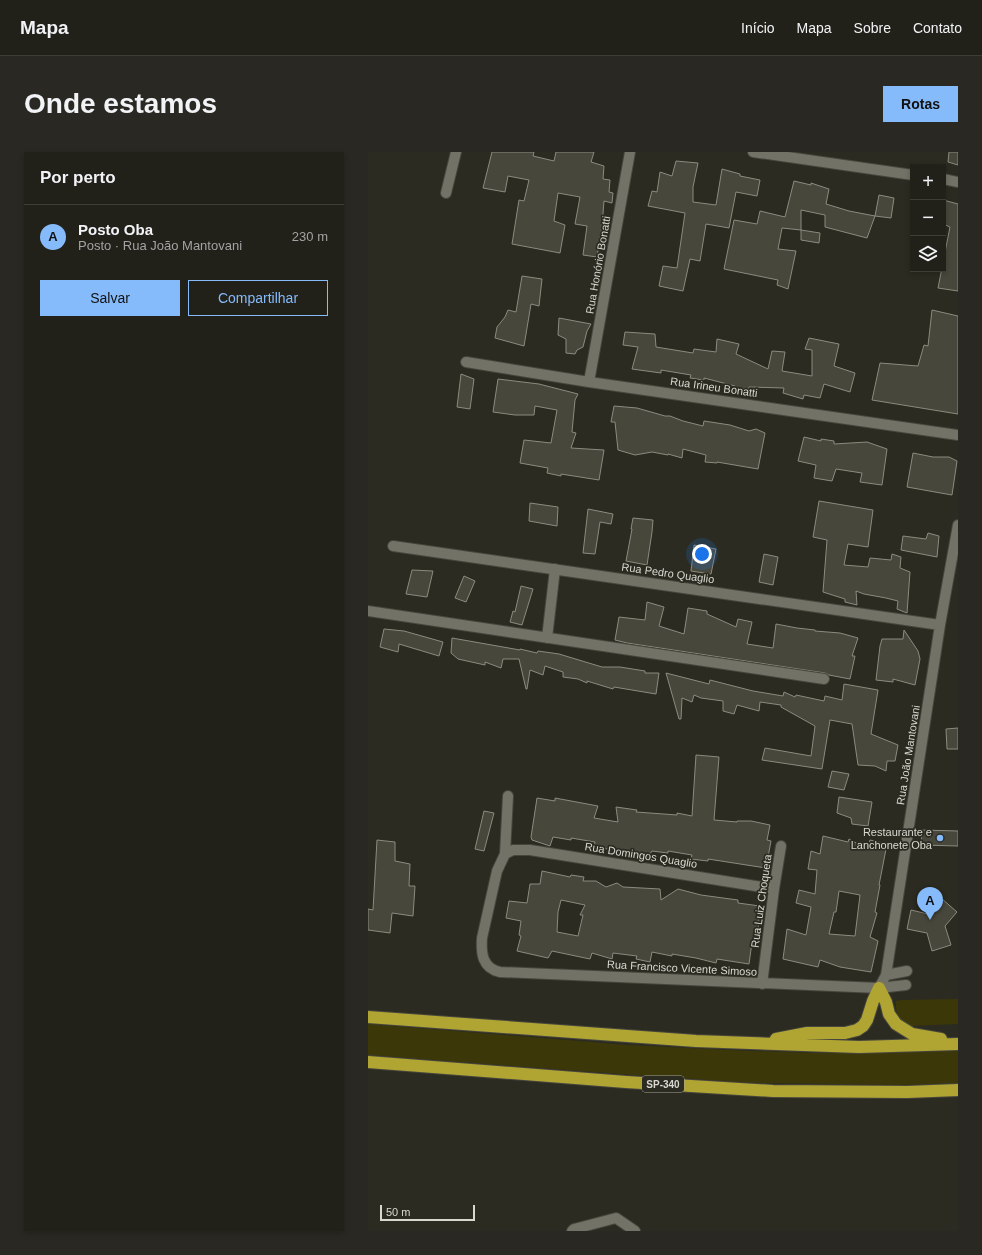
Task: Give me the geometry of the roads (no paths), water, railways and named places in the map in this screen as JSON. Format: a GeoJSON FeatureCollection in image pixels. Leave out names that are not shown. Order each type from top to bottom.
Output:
{"type":"FeatureCollection","features":[{"type":"Feature","properties":{"kind":"highway"},"geometry":{"type":"LineString","coordinates":[[879,988],[886,1002],[889,1014],[896,1024],[904,1030],[912,1034],[958,1043]]}},
{"type":"Feature","properties":{"kind":"highway"},"geometry":{"type":"LineString","coordinates":[[752,1043],[807,1033],[845,1033],[856,1030],[863,1026],[867,1020],[879,988]]}},
{"type":"Feature","properties":{"kind":"highway"},"geometry":{"type":"LineString","coordinates":[[368,1017],[619,1036],[752,1043],[859,1047],[958,1043]]}},
{"type":"Feature","properties":{"kind":"highway","name":"SP-340"},"geometry":{"type":"LineString","coordinates":[[368,1062],[626,1082],[773,1091],[907,1092],[958,1090]]}},
{"type":"Feature","properties":{"kind":"street"},"geometry":{"type":"LineString","coordinates":[[446,193],[456,152]]}},
{"type":"Feature","properties":{"kind":"street","name":"Rua Honório Bonatti"},"geometry":{"type":"LineString","coordinates":[[589,382],[630,152]]}},
{"type":"Feature","properties":{"kind":"street"},"geometry":{"type":"LineString","coordinates":[[753,152],[910,175]]}},
{"type":"Feature","properties":{"kind":"street"},"geometry":{"type":"LineString","coordinates":[[946,180],[958,182]]}},
{"type":"Feature","properties":{"kind":"street","name":"Rua Irineu Bonatti"},"geometry":{"type":"LineString","coordinates":[[466,362],[589,382],[958,435]]}},
{"type":"Feature","properties":{"kind":"street","name":"Rua João Mantovani"},"geometry":{"type":"LineString","coordinates":[[879,988],[886,975],[940,625],[958,524]]}},
{"type":"Feature","properties":{"kind":"street","name":"Rua Pedro Quaglio"},"geometry":{"type":"LineString","coordinates":[[393,546],[940,625]]}},
{"type":"Feature","properties":{"kind":"street"},"geometry":{"type":"LineString","coordinates":[[547,638],[555,569]]}},
{"type":"Feature","properties":{"kind":"street"},"geometry":{"type":"LineString","coordinates":[[368,611],[824,679]]}},
{"type":"Feature","properties":{"kind":"street"},"geometry":{"type":"LineString","coordinates":[[505,854],[508,796]]}},
{"type":"Feature","properties":{"kind":"street","name":"Rua Luiz Choqueta"},"geometry":{"type":"LineString","coordinates":[[762,984],[781,846]]}},
{"type":"Feature","properties":{"kind":"street","name":"Rua Domingos Quaglio"},"geometry":{"type":"LineString","coordinates":[[505,854],[514,850],[530,850],[774,889]]}},
{"type":"Feature","properties":{"kind":"street","name":"Rua Francisco Vicente Simoso"},"geometry":{"type":"LineString","coordinates":[[505,854],[497,871],[482,938],[481,954],[486,965],[500,972],[879,988],[906,985]]}},
{"type":"Feature","properties":{"kind":"street"},"geometry":{"type":"LineString","coordinates":[[886,975],[907,971]]}},
{"type":"Feature","properties":{"kind":"street"},"geometry":{"type":"LineString","coordinates":[[572,1231],[616,1218],[635,1231]]}},
{"type":"Feature","properties":{"kind":"place","name":"Restaurante e Lanchonete Oba"},"geometry":{"type":"Point","coordinates":[940,838]}},
{"type":"Feature","properties":{"kind":"place","name":"Posto Oba"},"geometry":{"type":"Point","coordinates":[930,920]}}]}
